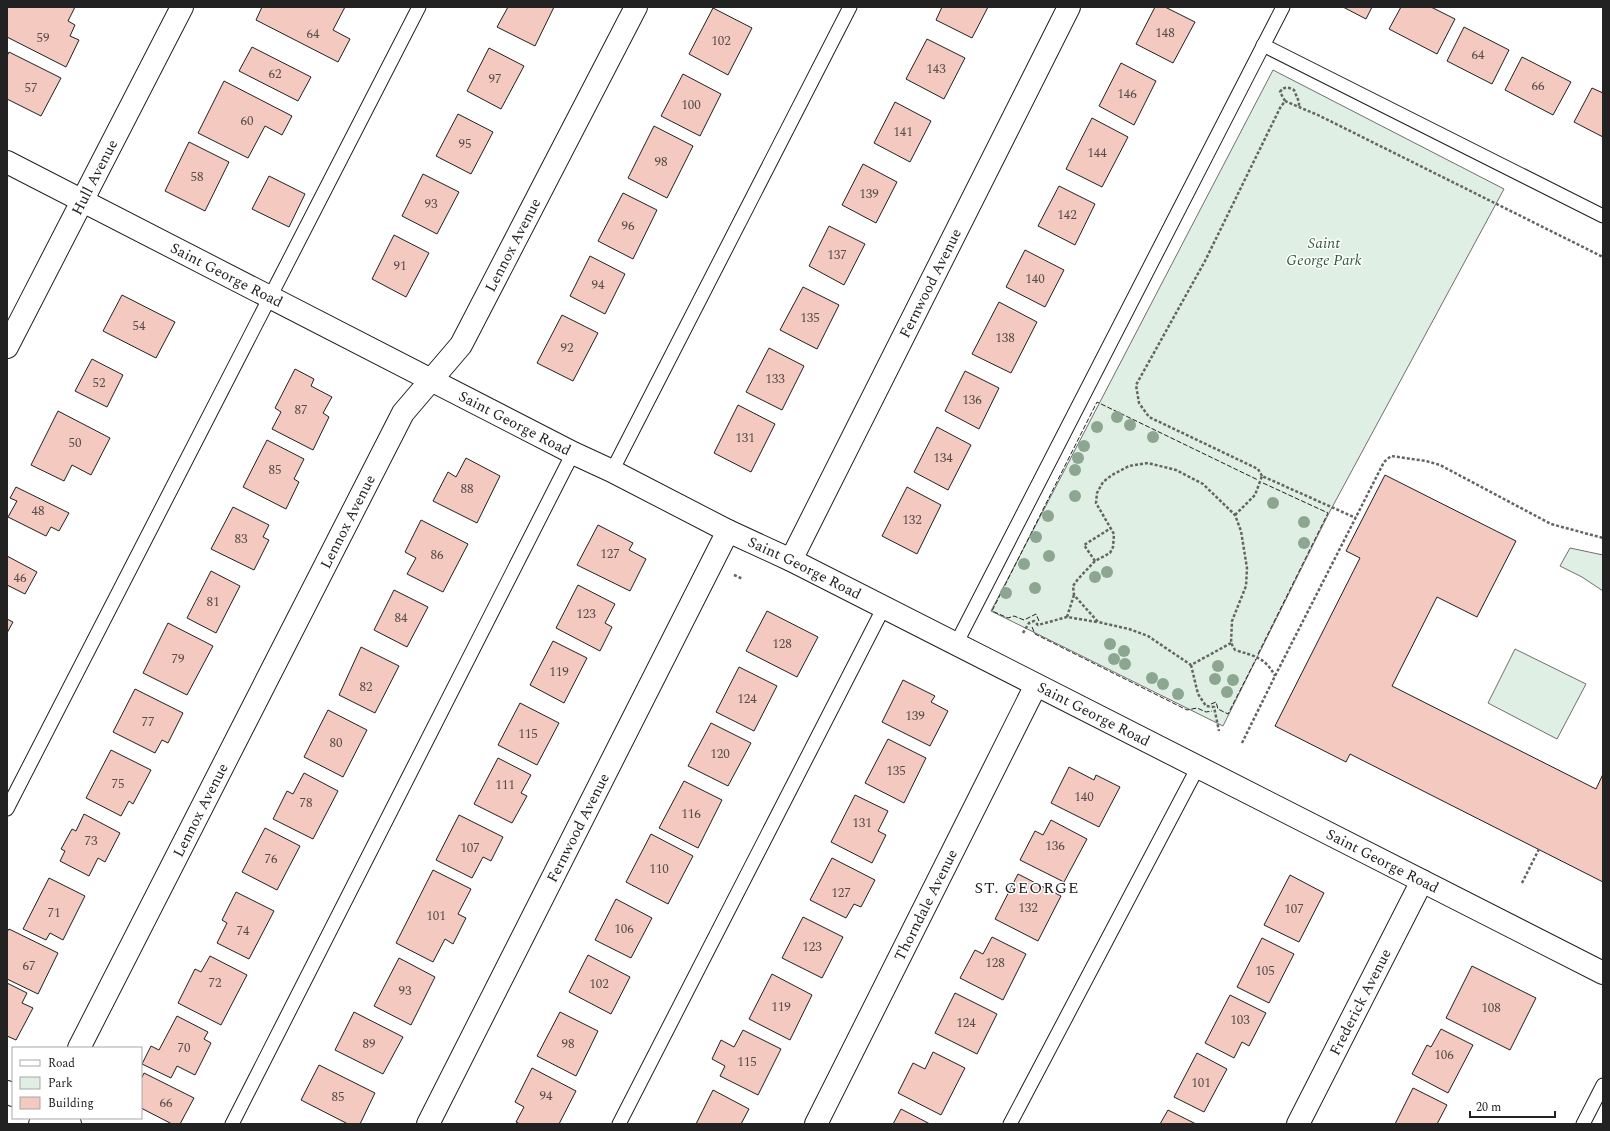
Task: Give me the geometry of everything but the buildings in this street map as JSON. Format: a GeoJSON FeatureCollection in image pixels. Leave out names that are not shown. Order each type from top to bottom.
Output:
{"type":"FeatureCollection","features":[{"type":"Feature","properties":{"kind":"street","name":"Hull Avenue"},"geometry":{"type":"LineString","coordinates":[[7,347],[182,7]]}},
{"type":"Feature","properties":{"kind":"street","name":"Lennox Avenue"},"geometry":{"type":"LineString","coordinates":[[80,1047],[403,413],[461,345],[636,7]]}},
{"type":"Feature","properties":{"kind":"street","name":"Fernwood Avenue"},"geometry":{"type":"LineString","coordinates":[[791,560],[1069,7]]}},
{"type":"Feature","properties":{"kind":"street","name":"Saint George Road"},"geometry":{"type":"LineString","coordinates":[[7,162],[573,453],[612,471],[728,531],[791,560],[1603,973]]}},
{"type":"Feature","properties":{"kind":"street","name":"Fernwood Avenue"},"geometry":{"type":"LineString","coordinates":[[428,1124],[728,531]]}},
{"type":"Feature","properties":{"kind":"street","name":"Thorndale Avenue"},"geometry":{"type":"LineString","coordinates":[[816,1124],[1036,685]]}},
{"type":"Feature","properties":{"kind":"street","name":"Frederick Avenue"},"geometry":{"type":"LineString","coordinates":[[1298,1124],[1422,881]]}},
{"type":"Feature","properties":{"kind":"street"},"geometry":{"type":"LineString","coordinates":[[60,1119],[70,1124]]}},
{"type":"Feature","properties":{"kind":"lane"},"geometry":{"type":"LineString","coordinates":[[7,809],[271,298],[419,7]]}},
{"type":"Feature","properties":{"kind":"lane"},"geometry":{"type":"LineString","coordinates":[[612,471],[850,7]]}},
{"type":"Feature","properties":{"kind":"lane"},"geometry":{"type":"LineString","coordinates":[[956,644],[1282,7]]}},
{"type":"Feature","properties":{"kind":"lane"},"geometry":{"type":"LineString","coordinates":[[1263,45],[1603,216]]}},
{"type":"Feature","properties":{"kind":"lane"},"geometry":{"type":"LineString","coordinates":[[232,1124],[573,453]]}},
{"type":"Feature","properties":{"kind":"lane"},"geometry":{"type":"LineString","coordinates":[[619,1124],[884,607]]}},
{"type":"Feature","properties":{"kind":"lane"},"geometry":{"type":"LineString","coordinates":[[1010,1124],[1198,767]]}},
{"type":"Feature","properties":{"kind":"lane"},"geometry":{"type":"LineString","coordinates":[[1583,1124],[1603,1085]]}},
{"type":"Feature","properties":{"kind":"path"},"geometry":{"type":"LineString","coordinates":[[1299,107],[1299,102],[1294,90],[1286,87],[1282,89],[1280,92],[1285,101],[1299,107],[1320,116],[1603,257]]}},
{"type":"Feature","properties":{"kind":"path"},"geometry":{"type":"LineString","coordinates":[[1285,101],[1280,108],[1205,261],[1136,385],[1139,403],[1149,417],[1258,469],[1262,476],[1356,518]]}},
{"type":"Feature","properties":{"kind":"path"},"geometry":{"type":"LineString","coordinates":[[1242,743],[1384,462],[1391,456],[1426,460],[1440,465],[1551,524],[1603,538]]}},
{"type":"Feature","properties":{"kind":"path"},"geometry":{"type":"LineString","coordinates":[[1067,617],[1074,595],[1073,586],[1095,561],[1110,553],[1113,547],[1114,534],[1096,503],[1097,493],[1103,482],[1112,475],[1129,466],[1148,463],[1176,470],[1203,484],[1235,515],[1241,530],[1247,568],[1244,592],[1232,621],[1231,643],[1235,650],[1261,658],[1269,665],[1275,676]]}},
{"type":"Feature","properties":{"kind":"path"},"geometry":{"type":"LineString","coordinates":[[1235,515],[1255,494],[1262,476]]}},
{"type":"Feature","properties":{"kind":"path"},"geometry":{"type":"LineString","coordinates":[[1095,561],[1084,545],[1111,528]]}},
{"type":"Feature","properties":{"kind":"path"},"geometry":{"type":"LineString","coordinates":[[1074,595],[1098,622]]}},
{"type":"Feature","properties":{"kind":"path"},"geometry":{"type":"LineString","coordinates":[[1023,633],[1029,623],[1034,621],[1038,625],[1067,617],[1129,629],[1148,636],[1191,665],[1198,694],[1206,706],[1214,707],[1219,731]]}},
{"type":"Feature","properties":{"kind":"path"},"geometry":{"type":"LineString","coordinates":[[1191,665],[1231,643]]}},
{"type":"Feature","properties":{"kind":"path"},"geometry":{"type":"LineString","coordinates":[[1522,884],[1539,849]]}},
{"type":"Feature","properties":{"kind":"green space","name":"Saint George Park"},"geometry":{"type":"Polygon","coordinates":[[[1273,70],[1504,189],[1329,513],[1223,726],[991,611],[1273,70]]]}},
{"type":"Feature","properties":{"kind":"green space"},"geometry":{"type":"Polygon","coordinates":[[[1570,548],[1603,555],[1603,591],[1582,577],[1560,566],[1570,548]]]}},
{"type":"Feature","properties":{"kind":"green space"},"geometry":{"type":"Polygon","coordinates":[[[1515,649],[1586,684],[1557,739],[1488,703],[1515,649]]]}},
{"type":"Feature","properties":{"kind":"fence"},"geometry":{"type":"LineString","coordinates":[[1039,621],[1036,614],[1024,620],[1014,616],[1008,618],[992,611],[1097,402],[1258,480]]}},
{"type":"Feature","properties":{"kind":"fence"},"geometry":{"type":"LineString","coordinates":[[1258,654],[1328,513],[1263,483]]}},
{"type":"Feature","properties":{"kind":"fence"},"geometry":{"type":"LineString","coordinates":[[1032,627],[1035,634],[1187,710],[1197,708],[1206,712],[1212,711]]}},
{"type":"Feature","properties":{"kind":"fence"},"geometry":{"type":"LineString","coordinates":[[1211,704],[1216,702],[1218,709],[1228,714],[1256,659]]}},
{"type":"Feature","properties":{"kind":"district","name":"ST. GEORGE"},"geometry":{"type":"Point","coordinates":[1027,888]}}]}
